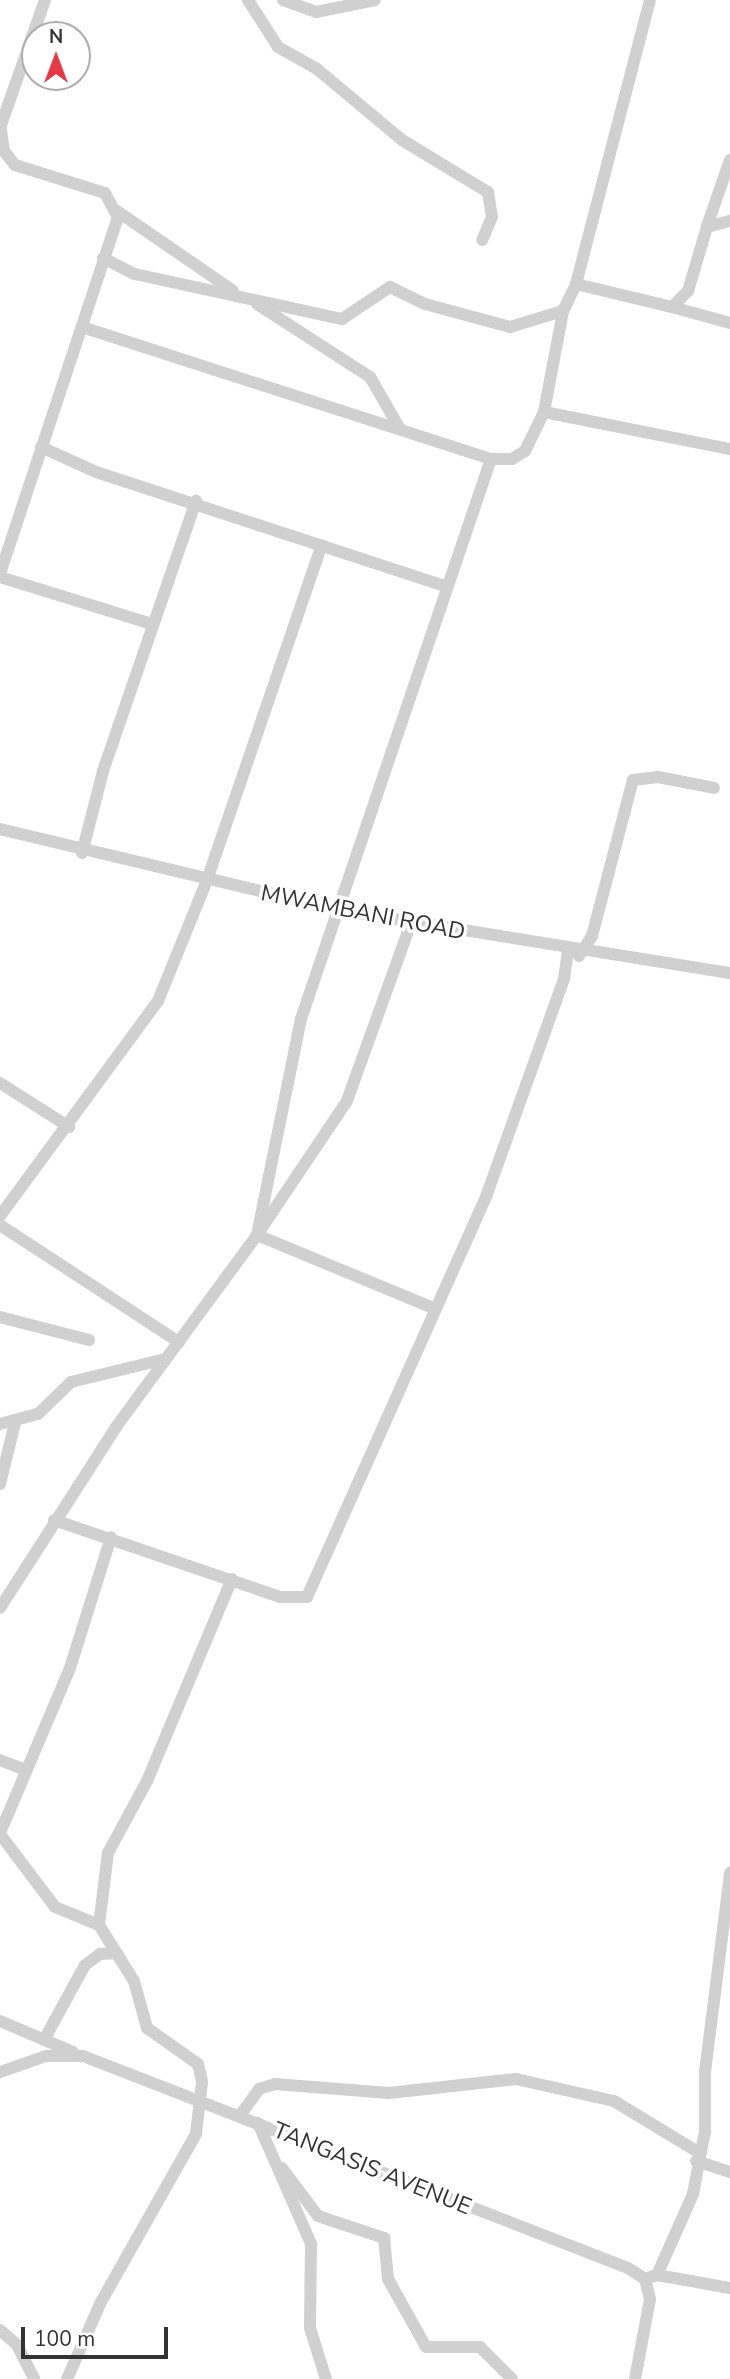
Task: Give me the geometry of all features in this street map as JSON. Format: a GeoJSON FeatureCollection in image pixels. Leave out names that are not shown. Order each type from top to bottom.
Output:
{"type":"FeatureCollection","features":[{"type":"Feature","properties":{"kind":"street"},"geometry":{"type":"LineString","coordinates":[[44,0],[1,124],[4,151],[15,165],[105,193],[117,211],[234,292],[279,315],[370,377],[400,429]]}},
{"type":"Feature","properties":{"kind":"street"},"geometry":{"type":"LineString","coordinates":[[248,0],[278,47],[317,69],[402,140],[488,192],[492,217],[482,240]]}},
{"type":"Feature","properties":{"kind":"street"},"geometry":{"type":"LineString","coordinates":[[283,0],[316,12],[375,0]]}},
{"type":"Feature","properties":{"kind":"street"},"geometry":{"type":"LineString","coordinates":[[82,327],[491,459],[525,452],[544,412],[563,311],[576,284],[650,0]]}},
{"type":"Feature","properties":{"kind":"street"},"geometry":{"type":"LineString","coordinates":[[672,307],[688,291],[730,160]]}},
{"type":"Feature","properties":{"kind":"street"},"geometry":{"type":"LineString","coordinates":[[117,211],[82,327],[6,542],[0,575],[152,624]]}},
{"type":"Feature","properties":{"kind":"street"},"geometry":{"type":"LineString","coordinates":[[707,226],[715,220],[730,221]]}},
{"type":"Feature","properties":{"kind":"street"},"geometry":{"type":"LineString","coordinates":[[103,258],[135,274],[234,292],[348,320],[390,287],[425,304],[510,327],[563,311]]}},
{"type":"Feature","properties":{"kind":"street"},"geometry":{"type":"LineString","coordinates":[[576,284],[730,323]]}},
{"type":"Feature","properties":{"kind":"street"},"geometry":{"type":"LineString","coordinates":[[544,412],[730,449]]}},
{"type":"Feature","properties":{"kind":"street"},"geometry":{"type":"LineString","coordinates":[[41,447],[96,472],[196,501],[447,587]]}},
{"type":"Feature","properties":{"kind":"street"},"geometry":{"type":"LineString","coordinates":[[257,1235],[301,1020],[491,459]]}},
{"type":"Feature","properties":{"kind":"street"},"geometry":{"type":"LineString","coordinates":[[82,853],[152,624],[196,501]]}},
{"type":"Feature","properties":{"kind":"street"},"geometry":{"type":"LineString","coordinates":[[0,1216],[69,1127],[158,1001],[206,883],[322,545]]}},
{"type":"Feature","properties":{"kind":"street"},"geometry":{"type":"LineString","coordinates":[[566,970],[584,951],[633,780],[658,777],[714,788]]}},
{"type":"Feature","properties":{"kind":"street","name":"MWAMBANI ROAD"},"geometry":{"type":"LineString","coordinates":[[0,829],[82,853],[206,883],[340,911],[568,950],[730,973]]}},
{"type":"Feature","properties":{"kind":"street"},"geometry":{"type":"LineString","coordinates":[[0,1608],[64,1502],[257,1235],[347,1101],[411,923]]}},
{"type":"Feature","properties":{"kind":"street"},"geometry":{"type":"LineString","coordinates":[[54,1520],[80,1526],[280,1597],[307,1597],[312,1591],[433,1308],[487,1194],[566,970],[568,950]]}},
{"type":"Feature","properties":{"kind":"street"},"geometry":{"type":"LineString","coordinates":[[0,1083],[69,1127]]}},
{"type":"Feature","properties":{"kind":"street"},"geometry":{"type":"LineString","coordinates":[[0,1225],[179,1342]]}},
{"type":"Feature","properties":{"kind":"street"},"geometry":{"type":"LineString","coordinates":[[257,1235],[433,1308]]}},
{"type":"Feature","properties":{"kind":"street"},"geometry":{"type":"LineString","coordinates":[[0,1317],[89,1340]]}},
{"type":"Feature","properties":{"kind":"street"},"geometry":{"type":"LineString","coordinates":[[0,1424],[15,1423],[52,1405],[71,1382],[165,1359]]}},
{"type":"Feature","properties":{"kind":"street"},"geometry":{"type":"LineString","coordinates":[[0,1484],[15,1423]]}},
{"type":"Feature","properties":{"kind":"street"},"geometry":{"type":"LineString","coordinates":[[64,1502],[80,1526]]}},
{"type":"Feature","properties":{"kind":"street"},"geometry":{"type":"LineString","coordinates":[[67,2379],[100,2304],[196,2134],[203,2100],[198,2064],[147,2028],[134,1981],[99,1925],[55,1908],[0,1833],[3,1820],[71,1668],[111,1538]]}},
{"type":"Feature","properties":{"kind":"street"},"geometry":{"type":"LineString","coordinates":[[99,1925],[108,1853],[147,1781],[232,1579]]}},
{"type":"Feature","properties":{"kind":"street"},"geometry":{"type":"LineString","coordinates":[[0,1759],[26,1770]]}},
{"type":"Feature","properties":{"kind":"street"},"geometry":{"type":"LineString","coordinates":[[635,2379],[650,2299],[651,2277],[686,2213],[697,2157],[730,1873]]}},
{"type":"Feature","properties":{"kind":"street"},"geometry":{"type":"LineString","coordinates":[[44,2040],[85,1965],[100,1954],[117,1953]]}},
{"type":"Feature","properties":{"kind":"street"},"geometry":{"type":"LineString","coordinates":[[0,2021],[83,2056]]}},
{"type":"Feature","properties":{"kind":"street","name":"TANGASIS AVENUE"},"geometry":{"type":"LineString","coordinates":[[0,2072],[46,2056],[83,2056],[241,2114],[651,2277],[730,2288]]}},
{"type":"Feature","properties":{"kind":"street"},"geometry":{"type":"LineString","coordinates":[[241,2114],[259,2090],[275,2084],[389,2093],[516,2079],[614,2101],[697,2157],[730,2172]]}},
{"type":"Feature","properties":{"kind":"street"},"geometry":{"type":"LineString","coordinates":[[258,2123],[282,2168],[311,2244],[310,2329],[326,2379]]}},
{"type":"Feature","properties":{"kind":"street"},"geometry":{"type":"LineString","coordinates":[[282,2168],[318,2216],[384,2238],[388,2279],[426,2347],[480,2347],[512,2379]]}},
{"type":"Feature","properties":{"kind":"street"},"geometry":{"type":"LineString","coordinates":[[0,2330],[17,2345],[34,2379]]}}]}
